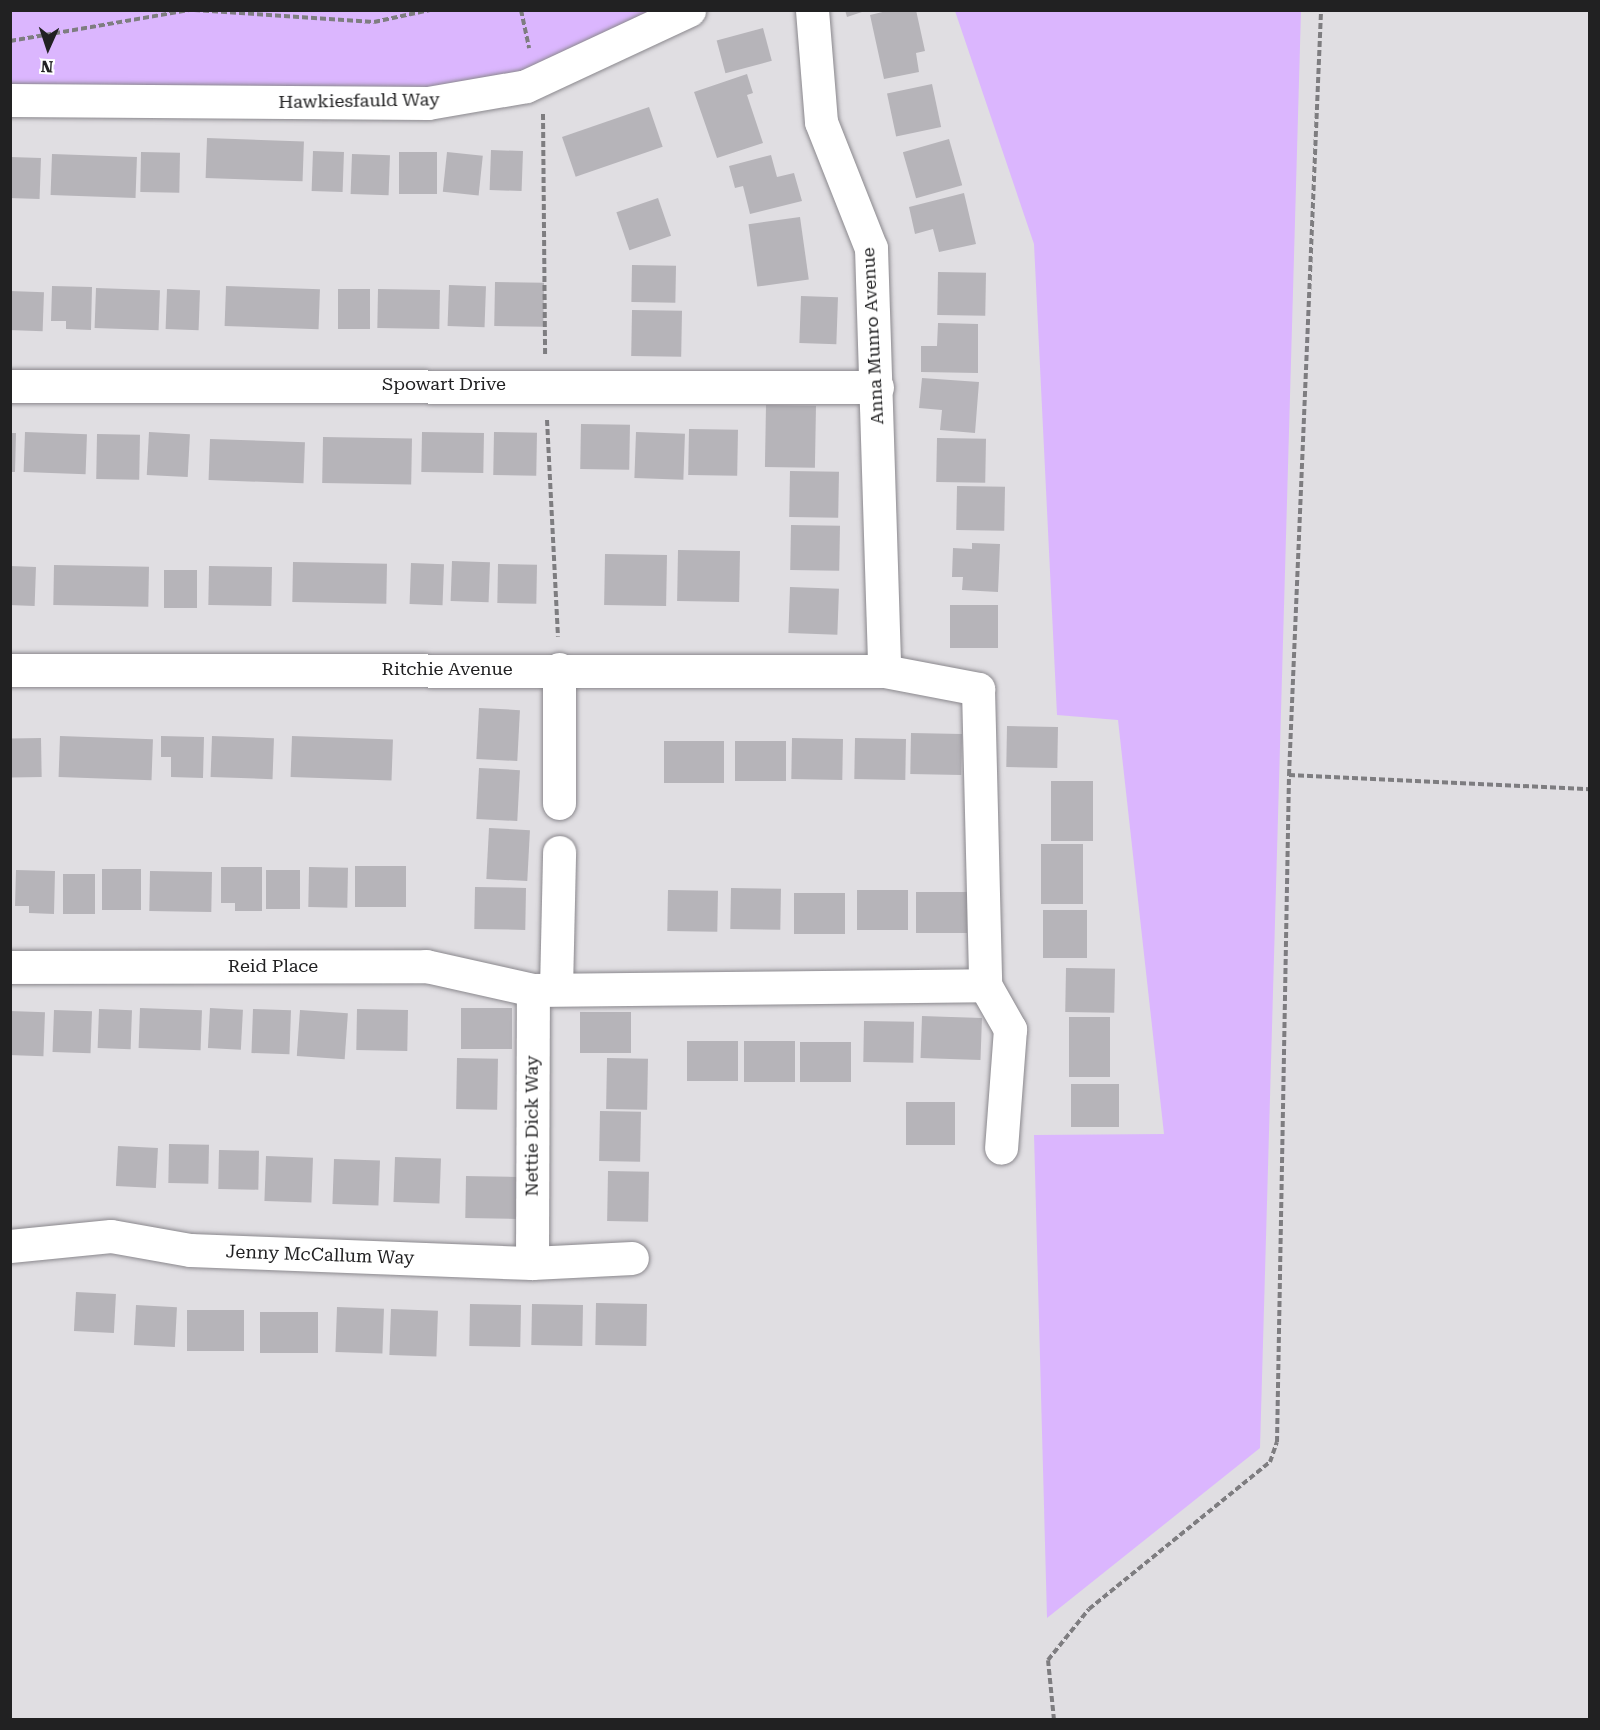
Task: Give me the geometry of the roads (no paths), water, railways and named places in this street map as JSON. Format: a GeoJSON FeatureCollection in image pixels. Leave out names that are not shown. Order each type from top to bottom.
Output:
{"type":"FeatureCollection","features":[{"type":"Feature","properties":{"kind":"street","name":"Hawkiesfauld Way"},"geometry":{"type":"LineString","coordinates":[[10,100],[428,103],[537,82],[689,10]]}},
{"type":"Feature","properties":{"kind":"street","name":"Anna Munro Avenue"},"geometry":{"type":"LineString","coordinates":[[812,10],[821,122],[871,248],[884,671]]}},
{"type":"Feature","properties":{"kind":"street","name":"Spowart Drive"},"geometry":{"type":"LineString","coordinates":[[10,386],[545,383],[877,387]]}},
{"type":"Feature","properties":{"kind":"street"},"geometry":{"type":"LineString","coordinates":[[559,803],[560,669]]}},
{"type":"Feature","properties":{"kind":"street","name":"Ritchie Avenue"},"geometry":{"type":"LineString","coordinates":[[10,670],[884,671],[978,689],[985,985]]}},
{"type":"Feature","properties":{"kind":"street","name":"Nettie Dick Way"},"geometry":{"type":"LineString","coordinates":[[532,1263],[544,989],[559,852]]}},
{"type":"Feature","properties":{"kind":"street","name":"Reid Place"},"geometry":{"type":"LineString","coordinates":[[10,967],[426,966],[544,989],[985,985]]}},
{"type":"Feature","properties":{"kind":"street"},"geometry":{"type":"LineString","coordinates":[[985,985],[1010,1029],[1001,1148]]}},
{"type":"Feature","properties":{"kind":"street","name":"Jenny McCallum Way"},"geometry":{"type":"LineString","coordinates":[[10,1246],[111,1236],[190,1250],[532,1263],[632,1258]]}}]}
